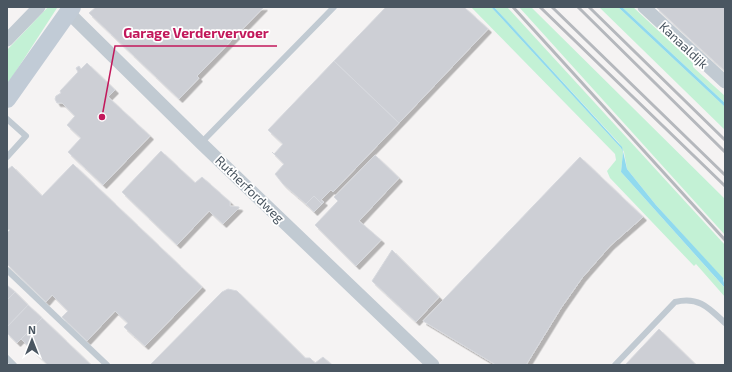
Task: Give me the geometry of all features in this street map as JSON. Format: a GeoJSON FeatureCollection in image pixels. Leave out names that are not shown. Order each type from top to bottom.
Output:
{"type":"FeatureCollection","features":[{"type":"Feature","properties":{"kind":"street"},"geometry":{"type":"LineString","coordinates":[[7,40],[39,7]]}},
{"type":"Feature","properties":{"kind":"street","name":"Kanaaldijk"},"geometry":{"type":"LineString","coordinates":[[644,7],[725,82]]}},
{"type":"Feature","properties":{"kind":"street"},"geometry":{"type":"LineString","coordinates":[[7,99],[70,8]]}},
{"type":"Feature","properties":{"kind":"street","name":"Rutherfordweg"},"geometry":{"type":"LineString","coordinates":[[70,8],[73,17],[201,143],[433,365]]}},
{"type":"Feature","properties":{"kind":"lane"},"geometry":{"type":"LineString","coordinates":[[201,143],[334,7]]}},
{"type":"Feature","properties":{"kind":"lane"},"geometry":{"type":"LineString","coordinates":[[7,120],[26,136],[7,156]]}},
{"type":"Feature","properties":{"kind":"lane"},"geometry":{"type":"LineString","coordinates":[[7,270],[107,365]]}},
{"type":"Feature","properties":{"kind":"lane"},"geometry":{"type":"LineString","coordinates":[[615,365],[675,302],[686,299],[698,302],[711,309],[725,324]]}},
{"type":"Feature","properties":{"kind":"lane"},"geometry":{"type":"LineString","coordinates":[[7,358],[14,365]]}},
{"type":"Feature","properties":{"kind":"green space"},"geometry":{"type":"Polygon","coordinates":[[[48,7],[57,8],[7,85],[7,50],[48,7]]]}},
{"type":"Feature","properties":{"kind":"green space"},"geometry":{"type":"Polygon","coordinates":[[[471,7],[491,7],[621,148],[623,152],[621,172],[724,287],[725,297],[696,264],[694,266],[610,178],[607,171],[616,160],[615,154],[471,7]]]}},
{"type":"Feature","properties":{"kind":"green space"},"geometry":{"type":"Polygon","coordinates":[[[494,7],[507,7],[725,245],[725,281],[656,205],[627,169],[624,152],[619,143],[494,7]]]}},
{"type":"Feature","properties":{"kind":"green space"},"geometry":{"type":"Polygon","coordinates":[[[519,7],[531,7],[725,199],[725,235],[519,7]]]}},
{"type":"Feature","properties":{"kind":"green space"},"geometry":{"type":"Polygon","coordinates":[[[599,7],[618,7],[725,107],[725,130],[599,7]]]}},
{"type":"Feature","properties":{"kind":"green space"},"geometry":{"type":"Polygon","coordinates":[[[622,7],[633,7],[691,61],[694,65],[693,67],[725,96],[725,103],[622,7]]]}},
{"type":"Feature","properties":{"kind":"water"},"geometry":{"type":"Polygon","coordinates":[[[491,7],[494,7],[622,147],[627,169],[656,205],[723,278],[725,288],[621,172],[623,152],[621,148],[491,7]]]}},
{"type":"Feature","properties":{"kind":"water"},"geometry":{"type":"Polygon","coordinates":[[[618,7],[622,7],[725,103],[725,107],[618,7]]]}},
{"type":"Feature","properties":{"kind":"building"},"geometry":{"type":"Polygon","coordinates":[[[96,7],[264,7],[197,76],[199,78],[179,99],[89,13],[96,7]]]}},
{"type":"Feature","properties":{"kind":"building"},"geometry":{"type":"Polygon","coordinates":[[[386,7],[464,7],[488,29],[399,123],[334,61],[386,7]]]}},
{"type":"Feature","properties":{"kind":"building"},"geometry":{"type":"Polygon","coordinates":[[[656,7],[725,7],[725,71],[691,40],[656,7]]]}},
{"type":"Feature","properties":{"kind":"building"},"geometry":{"type":"Polygon","coordinates":[[[334,61],[399,123],[333,192],[331,190],[321,200],[324,202],[322,204],[314,196],[306,204],[283,184],[275,174],[284,164],[274,154],[283,144],[268,130],[334,61]]]}},
{"type":"Feature","properties":{"kind":"building"},"geometry":{"type":"Polygon","coordinates":[[[87,63],[115,90],[108,97],[150,136],[103,185],[68,152],[81,138],[67,125],[75,116],[62,103],[57,103],[55,99],[56,96],[61,93],[60,91],[78,72],[76,68],[79,66],[81,69],[87,63]]]}},
{"type":"Feature","properties":{"kind":"building"},"geometry":{"type":"Polygon","coordinates":[[[161,151],[195,183],[202,177],[230,202],[230,206],[239,208],[223,224],[209,211],[177,245],[122,192],[161,151]]]}},
{"type":"Feature","properties":{"kind":"building"},"geometry":{"type":"Polygon","coordinates":[[[375,155],[399,178],[359,221],[381,240],[356,266],[315,225],[338,201],[334,197],[375,155]]]}},
{"type":"Feature","properties":{"kind":"building"},"geometry":{"type":"Polygon","coordinates":[[[580,157],[643,217],[610,246],[582,278],[561,308],[526,365],[496,365],[423,321],[580,157]]]}},
{"type":"Feature","properties":{"kind":"building"},"geometry":{"type":"Polygon","coordinates":[[[73,164],[202,287],[145,346],[124,327],[128,323],[115,311],[87,341],[62,317],[68,311],[52,295],[46,302],[7,264],[7,233],[10,230],[7,229],[7,170],[12,166],[42,196],[73,164]]]}},
{"type":"Feature","properties":{"kind":"building"},"geometry":{"type":"Polygon","coordinates":[[[314,196],[322,204],[314,212],[306,204],[314,196]]]}},
{"type":"Feature","properties":{"kind":"building"},"geometry":{"type":"Polygon","coordinates":[[[392,250],[439,297],[416,322],[372,281],[392,250]]]}},
{"type":"Feature","properties":{"kind":"building"},"geometry":{"type":"Polygon","coordinates":[[[7,285],[15,292],[7,300],[7,285]]]}},
{"type":"Feature","properties":{"kind":"building"},"geometry":{"type":"Polygon","coordinates":[[[228,289],[237,291],[305,358],[310,358],[315,363],[323,357],[332,365],[150,365],[222,292],[228,289]]]}},
{"type":"Feature","properties":{"kind":"building"},"geometry":{"type":"Polygon","coordinates":[[[15,292],[28,305],[7,327],[7,300],[15,292]]]}},
{"type":"Feature","properties":{"kind":"building"},"geometry":{"type":"Polygon","coordinates":[[[28,305],[42,318],[17,343],[7,333],[7,327],[28,305]]]}},
{"type":"Feature","properties":{"kind":"building"},"geometry":{"type":"Polygon","coordinates":[[[42,318],[91,365],[48,365],[21,339],[42,318]]]}},
{"type":"Feature","properties":{"kind":"building"},"geometry":{"type":"Polygon","coordinates":[[[659,329],[696,365],[625,365],[659,329]]]}},
{"type":"Feature","properties":{"kind":"railway"},"geometry":{"type":"LineString","coordinates":[[513,7],[725,240]]}},
{"type":"Feature","properties":{"kind":"railway"},"geometry":{"type":"LineString","coordinates":[[540,7],[725,186]]}},
{"type":"Feature","properties":{"kind":"railway"},"geometry":{"type":"LineString","coordinates":[[552,7],[725,175]]}},
{"type":"Feature","properties":{"kind":"railway"},"geometry":{"type":"LineString","coordinates":[[578,7],[725,152]]}},
{"type":"Feature","properties":{"kind":"railway"},"geometry":{"type":"LineString","coordinates":[[589,7],[725,140]]}},
{"type":"Feature","properties":{"kind":"place","name":"Garage Verdervervoer"},"geometry":{"type":"Point","coordinates":[102,117]}}]}
